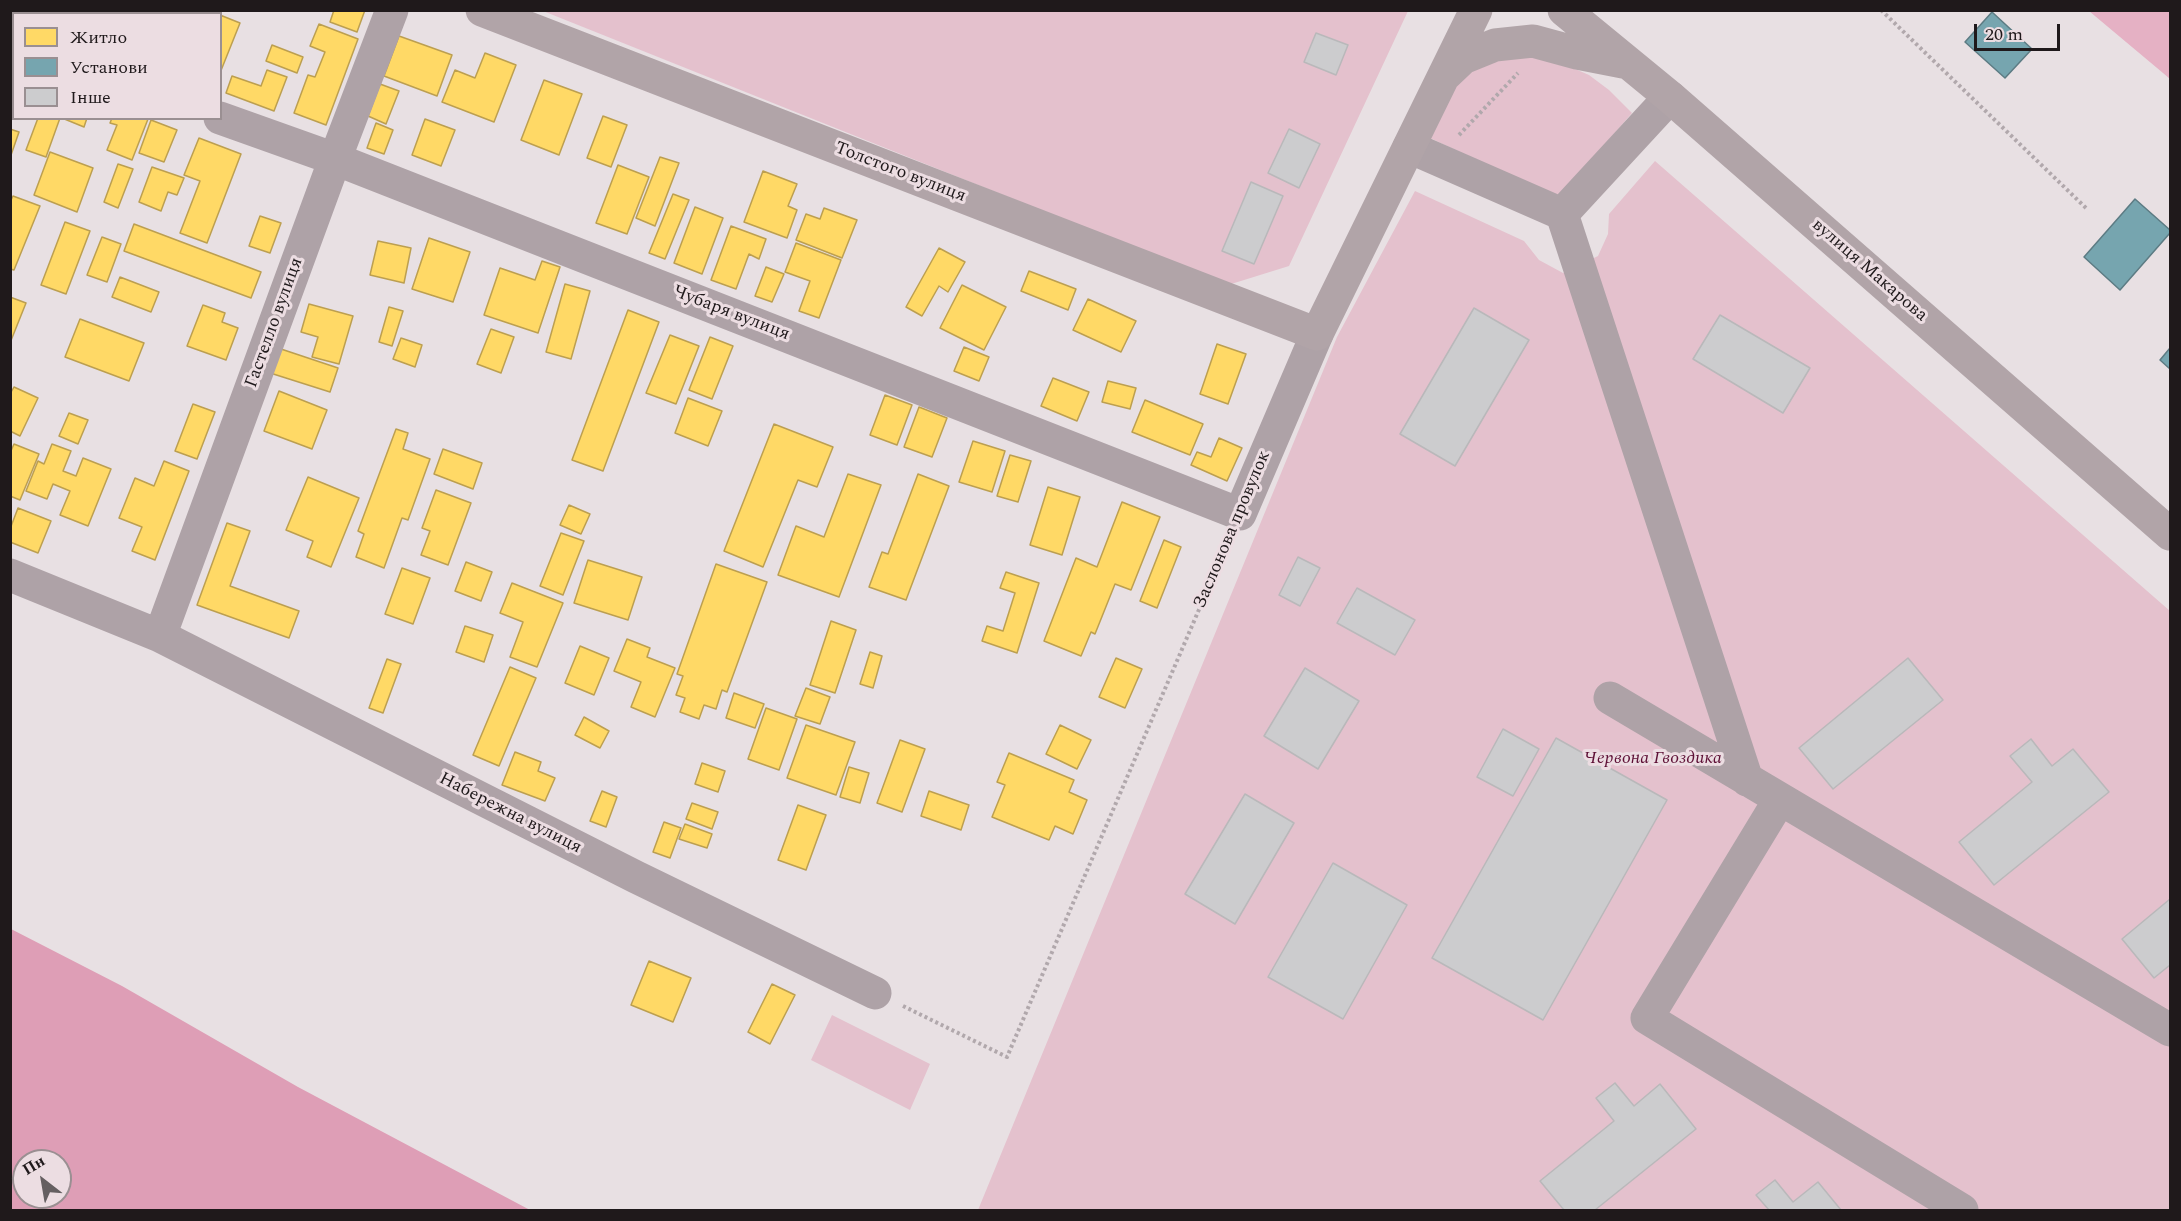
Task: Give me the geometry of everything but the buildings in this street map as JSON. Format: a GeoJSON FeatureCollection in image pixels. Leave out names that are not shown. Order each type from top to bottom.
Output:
{"type":"FeatureCollection","features":[{"type":"Feature","properties":{"kind":"main road","name":"Толстого вулиця"},"geometry":{"type":"LineString","coordinates":[[482,10],[1317,334]]}},
{"type":"Feature","properties":{"kind":"main road","name":"Заслонова провулок"},"geometry":{"type":"LineString","coordinates":[[1317,334],[1423,153],[1443,77],[1476,10]]}},
{"type":"Feature","properties":{"kind":"main road","name":"вулиця Макарова"},"geometry":{"type":"LineString","coordinates":[[1564,10],[1670,97],[2170,534]]}},
{"type":"Feature","properties":{"kind":"main road"},"geometry":{"type":"LineString","coordinates":[[1443,77],[1463,58],[1496,45],[1533,40],[1577,53],[1627,63]]}},
{"type":"Feature","properties":{"kind":"street","name":"Гастелло вулиця"},"geometry":{"type":"LineString","coordinates":[[160,636],[392,10]]}},
{"type":"Feature","properties":{"kind":"street"},"geometry":{"type":"LineString","coordinates":[[1562,214],[1670,97]]}},
{"type":"Feature","properties":{"kind":"street","name":"Чубаря вулиця"},"geometry":{"type":"LineString","coordinates":[[222,119],[335,159],[1240,514]]}},
{"type":"Feature","properties":{"kind":"street"},"geometry":{"type":"LineString","coordinates":[[1423,153],[1562,214],[1747,780]]}},
{"type":"Feature","properties":{"kind":"street","name":"Заслонова провулок"},"geometry":{"type":"LineString","coordinates":[[1240,514],[1317,334]]}},
{"type":"Feature","properties":{"kind":"street","name":"Набережна вулиця"},"geometry":{"type":"LineString","coordinates":[[10,575],[160,636],[636,878],[875,993]]}},
{"type":"Feature","properties":{"kind":"street"},"geometry":{"type":"LineString","coordinates":[[1610,698],[2170,1030]]}},
{"type":"Feature","properties":{"kind":"street"},"geometry":{"type":"LineString","coordinates":[[1780,800],[1647,1018],[1962,1210]]}},
{"type":"Feature","properties":{"kind":"path"},"geometry":{"type":"LineString","coordinates":[[1881,10],[2087,209]]}},
{"type":"Feature","properties":{"kind":"path"},"geometry":{"type":"LineString","coordinates":[[1423,153],[1546,43]]}},
{"type":"Feature","properties":{"kind":"path","name":"Заслонова провулок"},"geometry":{"type":"LineString","coordinates":[[875,993],[1007,1057],[1240,514]]}},
{"type":"Feature","properties":{"kind":"green space"},"geometry":{"type":"Polygon","coordinates":[[[543,11],[1408,11],[1289,266],[1228,285],[543,11]]]}},
{"type":"Feature","properties":{"kind":"green space"},"geometry":{"type":"Polygon","coordinates":[[[1510,56],[1541,57],[1589,75],[1609,90],[1632,113],[1558,199],[1426,136],[1465,71],[1510,56]]]}},
{"type":"Feature","properties":{"kind":"green space","name":"Червона Гвоздика"},"geometry":{"type":"Polygon","coordinates":[[[1655,161],[2170,611],[2170,1210],[978,1210],[1337,337],[1415,191],[1524,241],[1539,260],[1563,273],[1598,256],[1608,234],[1609,214],[1655,161]]]}},
{"type":"Feature","properties":{"kind":"green space"},"geometry":{"type":"Polygon","coordinates":[[[832,1015],[930,1064],[910,1110],[811,1060],[832,1015]]]}},
{"type":"Feature","properties":{"kind":"shaded area"},"geometry":{"type":"Polygon","coordinates":[[[2089,11],[2170,11],[2170,79],[2163,73],[2089,11]]]}},
{"type":"Feature","properties":{"kind":"shaded area"},"geometry":{"type":"Polygon","coordinates":[[[11,929],[122,986],[298,1087],[530,1210],[11,1210],[11,929]]]}}]}
